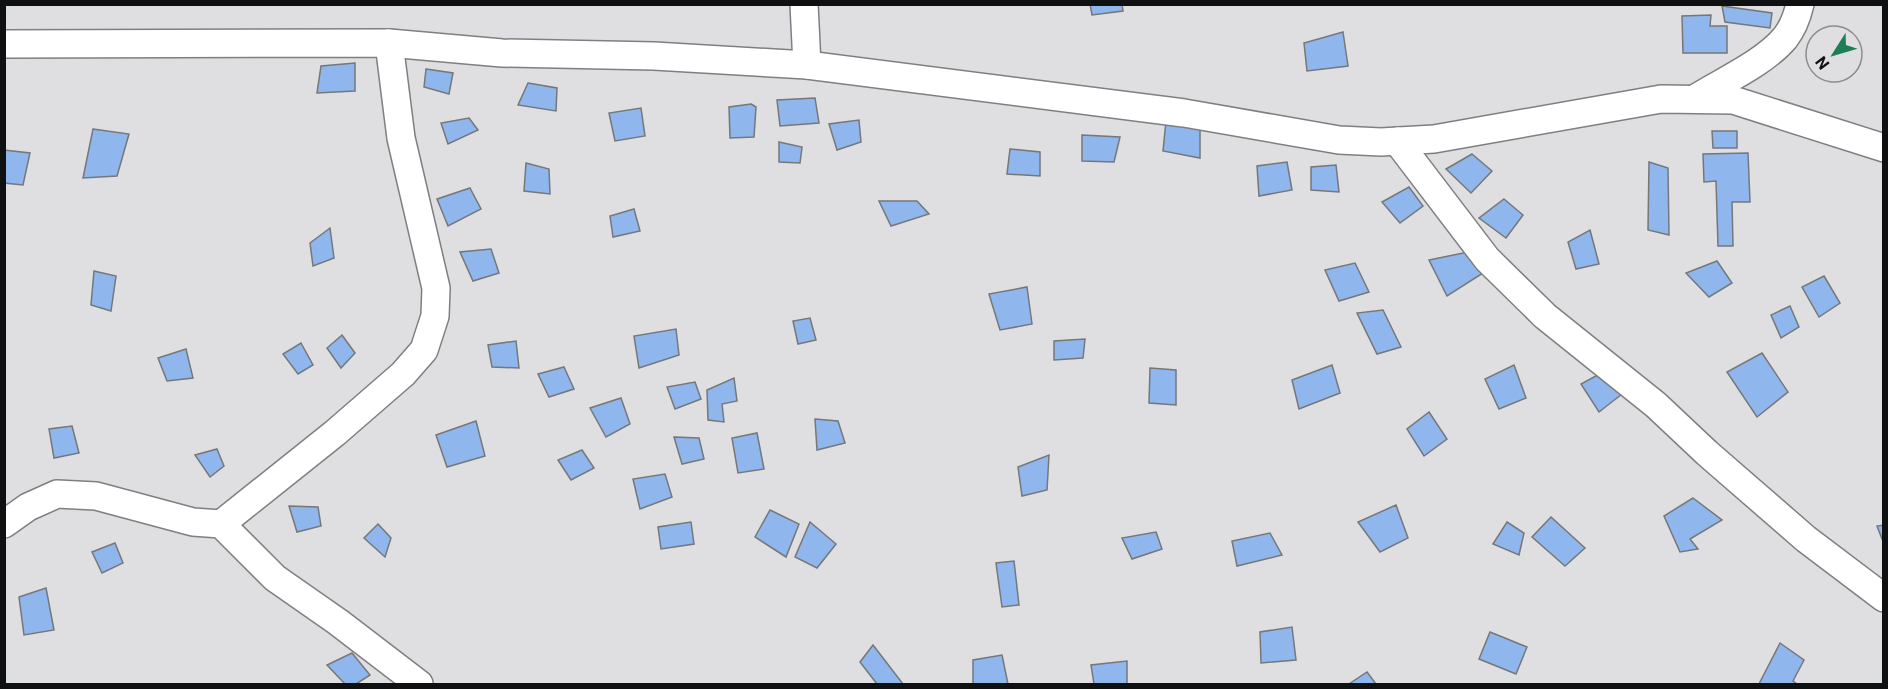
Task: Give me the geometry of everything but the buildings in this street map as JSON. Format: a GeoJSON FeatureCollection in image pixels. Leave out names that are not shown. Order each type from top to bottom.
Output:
{"type":"FeatureCollection","features":[{"type":"Feature","properties":{"kind":"street"},"geometry":{"type":"LineString","coordinates":[[804,4],[807,65]]}},
{"type":"Feature","properties":{"kind":"street"},"geometry":{"type":"LineString","coordinates":[[1696,98],[1763,57],[1785,38],[1796,21],[1800,4]]}},
{"type":"Feature","properties":{"kind":"street"},"geometry":{"type":"LineString","coordinates":[[221,524],[335,433],[403,374],[424,350],[435,316],[436,288],[401,138],[389,43]]}},
{"type":"Feature","properties":{"kind":"street"},"geometry":{"type":"LineString","coordinates":[[4,44],[389,43],[502,53],[654,56],[807,65],[1184,113],[1339,140],[1434,139],[1662,99],[1733,100],[1884,148]]}},
{"type":"Feature","properties":{"kind":"street"},"geometry":{"type":"LineString","coordinates":[[1397,141],[1487,259],[1545,316],[1656,405],[1707,453],[1806,539],[1884,598]]}},
{"type":"Feature","properties":{"kind":"street"},"geometry":{"type":"LineString","coordinates":[[4,525],[28,507],[57,494],[96,496],[193,522],[221,524],[275,578],[338,622],[419,684]]}}]}
